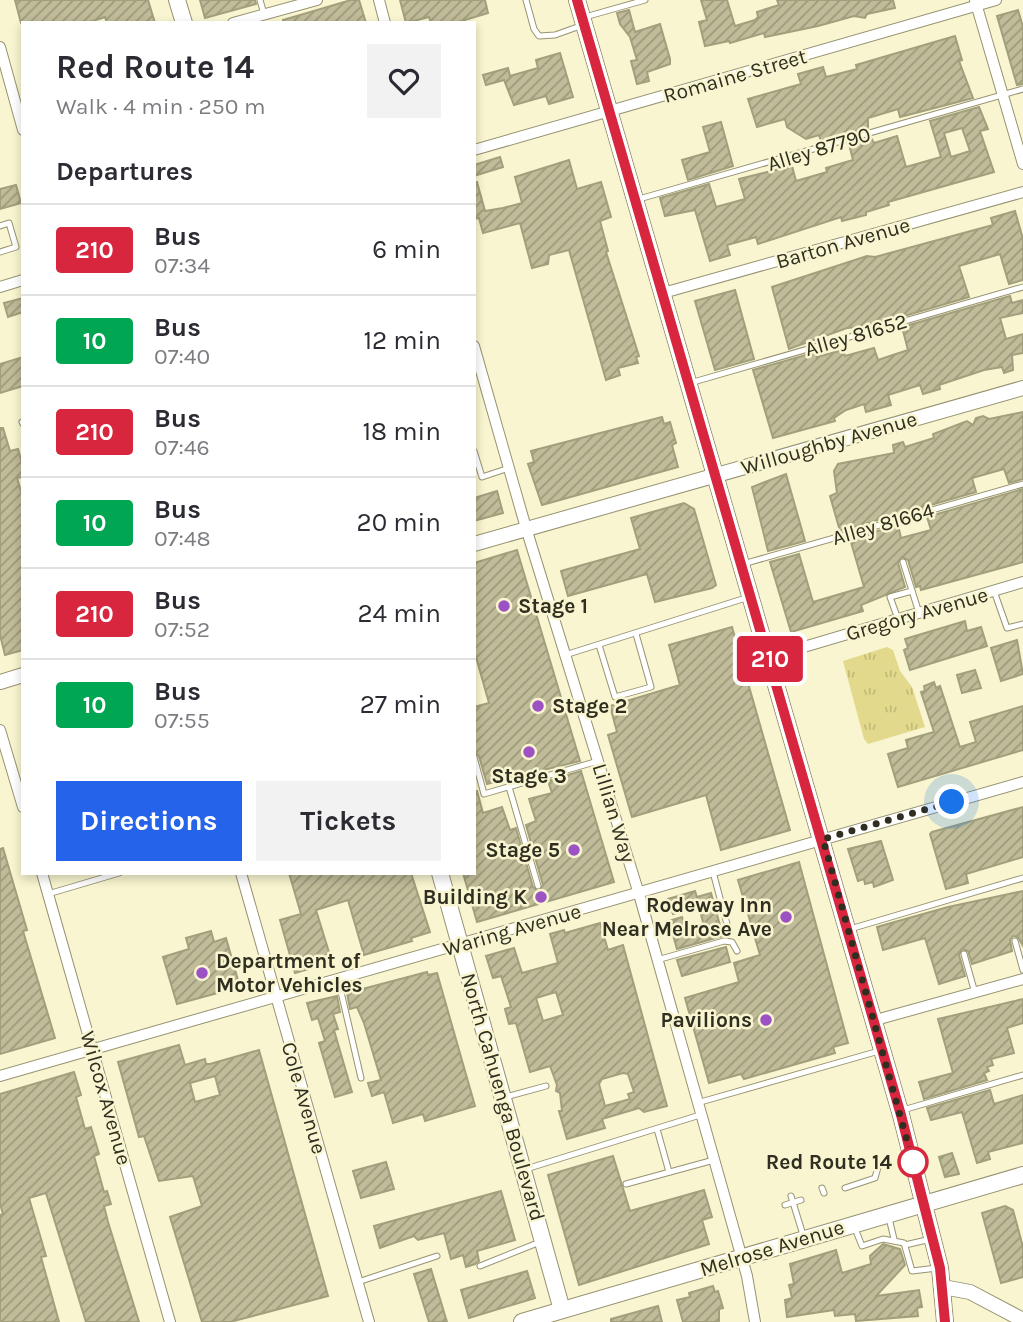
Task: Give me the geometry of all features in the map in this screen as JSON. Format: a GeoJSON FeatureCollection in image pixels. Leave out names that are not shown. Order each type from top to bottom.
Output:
{"type":"FeatureCollection","features":[{"type":"Feature","properties":{"kind":"main road"},"geometry":{"type":"LineString","coordinates":[[177,0],[183,21]]}},
{"type":"Feature","properties":{"kind":"main road"},"geometry":{"type":"LineString","coordinates":[[577,0],[717,474],[900,1111],[934,1238],[943,1287],[945,1322]]}},
{"type":"Feature","properties":{"kind":"main road","name":"North Cahuenga Boulevard"},"geometry":{"type":"LineString","coordinates":[[441,875],[563,1316]]}},
{"type":"Feature","properties":{"kind":"main road","name":"Melrose Avenue"},"geometry":{"type":"LineString","coordinates":[[522,1322],[563,1316],[804,1238],[1023,1175]]}},
{"type":"Feature","properties":{"kind":"street"},"geometry":{"type":"LineString","coordinates":[[240,21],[317,0]]}},
{"type":"Feature","properties":{"kind":"street"},"geometry":{"type":"LineString","coordinates":[[379,0],[384,21]]}},
{"type":"Feature","properties":{"kind":"street","name":"Romaine Street"},"geometry":{"type":"LineString","coordinates":[[476,149],[976,3],[996,0]]}},
{"type":"Feature","properties":{"kind":"street"},"geometry":{"type":"LineString","coordinates":[[976,3],[1023,164]]}},
{"type":"Feature","properties":{"kind":"street"},"geometry":{"type":"LineString","coordinates":[[0,47],[21,123]]}},
{"type":"Feature","properties":{"kind":"street","name":"Barton Avenue"},"geometry":{"type":"LineString","coordinates":[[663,293],[1023,192]]}},
{"type":"Feature","properties":{"kind":"street"},"geometry":{"type":"LineString","coordinates":[[0,287],[21,281]]}},
{"type":"Feature","properties":{"kind":"street","name":"Lillian Way"},"geometry":{"type":"LineString","coordinates":[[476,353],[526,528],[639,894],[742,1258],[755,1322]]}},
{"type":"Feature","properties":{"kind":"street","name":"Willoughby Avenue"},"geometry":{"type":"LineString","coordinates":[[476,543],[1023,388]]}},
{"type":"Feature","properties":{"kind":"street","name":"Gregory Avenue"},"geometry":{"type":"LineString","coordinates":[[770,657],[1023,582]]}},
{"type":"Feature","properties":{"kind":"street"},"geometry":{"type":"LineString","coordinates":[[0,682],[21,676]]}},
{"type":"Feature","properties":{"kind":"street"},"geometry":{"type":"LineString","coordinates":[[0,730],[21,800]]}},
{"type":"Feature","properties":{"kind":"street","name":"Waring Avenue"},"geometry":{"type":"LineString","coordinates":[[0,1076],[1023,782]]}},
{"type":"Feature","properties":{"kind":"street","name":"Wilcox Avenue"},"geometry":{"type":"LineString","coordinates":[[43,875],[170,1322]]}},
{"type":"Feature","properties":{"kind":"street","name":"Cole Avenue"},"geometry":{"type":"LineString","coordinates":[[242,875],[369,1322]]}},
{"type":"Feature","properties":{"kind":"street"},"geometry":{"type":"LineString","coordinates":[[872,1021],[1023,979]]}},
{"type":"Feature","properties":{"kind":"street"},"geometry":{"type":"LineString","coordinates":[[943,1287],[970,1292],[1023,1320]]}},
{"type":"Feature","properties":{"kind":"lane"},"geometry":{"type":"LineString","coordinates":[[260,0],[264,14]]}},
{"type":"Feature","properties":{"kind":"lane"},"geometry":{"type":"LineString","coordinates":[[526,0],[539,36],[555,35],[583,21],[645,0]]}},
{"type":"Feature","properties":{"kind":"lane","name":"Alley 87790"},"geometry":{"type":"LineString","coordinates":[[636,200],[1023,89]]}},
{"type":"Feature","properties":{"kind":"lane"},"geometry":{"type":"LineString","coordinates":[[0,226],[9,223],[16,247],[0,252]]}},
{"type":"Feature","properties":{"kind":"lane"},"geometry":{"type":"LineString","coordinates":[[14,235],[21,233]]}},
{"type":"Feature","properties":{"kind":"lane","name":"Alley 81652"},"geometry":{"type":"LineString","coordinates":[[690,383],[1023,287]]}},
{"type":"Feature","properties":{"kind":"lane"},"geometry":{"type":"LineString","coordinates":[[476,458],[482,477],[509,468]]}},
{"type":"Feature","properties":{"kind":"lane","name":"Alley 81664"},"geometry":{"type":"LineString","coordinates":[[743,564],[1023,484]]}},
{"type":"Feature","properties":{"kind":"lane"},"geometry":{"type":"LineString","coordinates":[[904,562],[919,613]]}},
{"type":"Feature","properties":{"kind":"lane"},"geometry":{"type":"LineString","coordinates":[[898,620],[890,597],[912,591]]}},
{"type":"Feature","properties":{"kind":"lane"},"geometry":{"type":"LineString","coordinates":[[994,591],[1007,628],[1023,624]]}},
{"type":"Feature","properties":{"kind":"lane"},"geometry":{"type":"LineString","coordinates":[[565,655],[752,596]]}},
{"type":"Feature","properties":{"kind":"lane"},"geometry":{"type":"LineString","coordinates":[[599,645],[615,697],[651,687],[636,634]]}},
{"type":"Feature","properties":{"kind":"lane"},"geometry":{"type":"LineString","coordinates":[[476,764],[484,794],[598,761]]}},
{"type":"Feature","properties":{"kind":"lane"},"geometry":{"type":"LineString","coordinates":[[509,787],[538,886]]}},
{"type":"Feature","properties":{"kind":"lane"},"geometry":{"type":"LineString","coordinates":[[713,872],[727,928]]}},
{"type":"Feature","properties":{"kind":"lane"},"geometry":{"type":"LineString","coordinates":[[48,894],[112,875]]}},
{"type":"Feature","properties":{"kind":"lane"},"geometry":{"type":"LineString","coordinates":[[847,930],[1023,878]]}},
{"type":"Feature","properties":{"kind":"lane"},"geometry":{"type":"LineString","coordinates":[[657,960],[724,941],[732,942],[737,951]]}},
{"type":"Feature","properties":{"kind":"lane"},"geometry":{"type":"LineString","coordinates":[[1015,941],[1023,970]]}},
{"type":"Feature","properties":{"kind":"lane"},"geometry":{"type":"LineString","coordinates":[[964,954],[975,993]]}},
{"type":"Feature","properties":{"kind":"lane"},"geometry":{"type":"LineString","coordinates":[[338,979],[361,1078]]}},
{"type":"Feature","properties":{"kind":"lane"},"geometry":{"type":"LineString","coordinates":[[697,1103],[881,1050]]}},
{"type":"Feature","properties":{"kind":"lane"},"geometry":{"type":"LineString","coordinates":[[847,1059],[850,1069]]}},
{"type":"Feature","properties":{"kind":"lane"},"geometry":{"type":"LineString","coordinates":[[820,1068],[822,1075]]}},
{"type":"Feature","properties":{"kind":"lane"},"geometry":{"type":"LineString","coordinates":[[900,1111],[1023,1075]]}},
{"type":"Feature","properties":{"kind":"lane"},"geometry":{"type":"LineString","coordinates":[[789,1076],[792,1084]]}},
{"type":"Feature","properties":{"kind":"lane"},"geometry":{"type":"LineString","coordinates":[[758,1085],[761,1094]]}},
{"type":"Feature","properties":{"kind":"lane"},"geometry":{"type":"LineString","coordinates":[[503,1098],[546,1086]]}},
{"type":"Feature","properties":{"kind":"lane"},"geometry":{"type":"LineString","coordinates":[[728,1094],[730,1101]]}},
{"type":"Feature","properties":{"kind":"lane"},"geometry":{"type":"LineString","coordinates":[[523,1170],[700,1115]]}},
{"type":"Feature","properties":{"kind":"lane"},"geometry":{"type":"LineString","coordinates":[[657,1129],[669,1172]]}},
{"type":"Feature","properties":{"kind":"lane"},"geometry":{"type":"LineString","coordinates":[[626,1184],[715,1160]]}},
{"type":"Feature","properties":{"kind":"lane"},"geometry":{"type":"LineString","coordinates":[[845,1188],[875,1178],[878,1167]]}},
{"type":"Feature","properties":{"kind":"lane"},"geometry":{"type":"LineString","coordinates":[[785,1205],[792,1199],[800,1200]]}},
{"type":"Feature","properties":{"kind":"lane"},"geometry":{"type":"LineString","coordinates":[[792,1199],[804,1238]]}},
{"type":"Feature","properties":{"kind":"lane"},"geometry":{"type":"LineString","coordinates":[[889,1214],[894,1239]]}},
{"type":"Feature","properties":{"kind":"lane"},"geometry":{"type":"LineString","coordinates":[[854,1224],[862,1245],[894,1239],[905,1245],[934,1238]]}},
{"type":"Feature","properties":{"kind":"lane"},"geometry":{"type":"LineString","coordinates":[[480,1266],[543,1241]]}},
{"type":"Feature","properties":{"kind":"lane"},"geometry":{"type":"LineString","coordinates":[[905,1245],[912,1271],[940,1268]]}},
{"type":"Feature","properties":{"kind":"lane"},"geometry":{"type":"LineString","coordinates":[[358,1282],[437,1256]]}},
{"type":"Feature","properties":{"kind":"green space"},"geometry":{"type":"Polygon","coordinates":[[[887,647],[893,650],[900,671],[912,687],[925,727],[868,744],[864,739],[843,661],[887,647]]]}},
{"type":"Feature","properties":{"kind":"building"},"geometry":{"type":"Polygon","coordinates":[[[15,0],[148,0],[154,21],[106,21],[105,17],[93,21],[21,23],[15,0]]]}},
{"type":"Feature","properties":{"kind":"building"},"geometry":{"type":"Polygon","coordinates":[[[200,0],[255,0],[256,4],[205,18],[200,0]]]}},
{"type":"Feature","properties":{"kind":"building"},"geometry":{"type":"Polygon","coordinates":[[[359,0],[365,21],[283,21],[359,0]]]}},
{"type":"Feature","properties":{"kind":"building"},"geometry":{"type":"Polygon","coordinates":[[[400,0],[485,0],[488,13],[462,21],[430,21],[429,17],[405,21],[400,0]]]}},
{"type":"Feature","properties":{"kind":"building"},"geometry":{"type":"Polygon","coordinates":[[[701,0],[727,0],[735,26],[755,20],[758,17],[757,12],[779,5],[777,0],[893,0],[895,8],[867,14],[865,18],[854,16],[765,37],[764,33],[730,43],[729,41],[705,46],[699,22],[707,20],[701,0]]]}},
{"type":"Feature","properties":{"kind":"building"},"geometry":{"type":"Polygon","coordinates":[[[629,10],[635,32],[660,24],[670,59],[670,64],[647,72],[649,81],[637,84],[631,61],[637,60],[630,37],[620,24],[617,13],[629,10]]]}},
{"type":"Feature","properties":{"kind":"building"},"geometry":{"type":"Polygon","coordinates":[[[1018,10],[1023,27],[1023,84],[1017,85],[997,16],[1018,10]]]}},
{"type":"Feature","properties":{"kind":"building"},"geometry":{"type":"Polygon","coordinates":[[[955,36],[962,60],[959,61],[973,98],[900,117],[898,109],[868,118],[868,128],[821,141],[819,135],[806,139],[787,127],[785,119],[757,127],[748,99],[801,84],[798,74],[823,67],[826,77],[857,69],[856,65],[955,36]]]}},
{"type":"Feature","properties":{"kind":"building"},"geometry":{"type":"Polygon","coordinates":[[[560,53],[573,97],[549,104],[546,96],[514,105],[504,80],[486,85],[483,75],[508,68],[510,76],[538,68],[536,60],[560,53]]]}},
{"type":"Feature","properties":{"kind":"building"},"geometry":{"type":"Polygon","coordinates":[[[979,107],[988,129],[980,131],[994,172],[888,202],[889,205],[866,212],[866,215],[842,221],[841,217],[758,244],[756,237],[727,245],[730,255],[710,261],[695,210],[665,216],[660,198],[709,184],[716,207],[745,199],[739,179],[792,166],[796,181],[827,172],[826,168],[853,160],[849,144],[871,138],[874,143],[897,136],[906,167],[941,157],[930,121],[979,107]],[[962,128],[944,133],[951,157],[970,151],[962,128]]]}},
{"type":"Feature","properties":{"kind":"building"},"geometry":{"type":"Polygon","coordinates":[[[721,122],[733,166],[688,180],[682,160],[710,152],[703,127],[721,122]]]}},
{"type":"Feature","properties":{"kind":"building"},"geometry":{"type":"Polygon","coordinates":[[[500,157],[503,167],[476,175],[476,164],[500,157]]]}},
{"type":"Feature","properties":{"kind":"building"},"geometry":{"type":"Polygon","coordinates":[[[569,160],[577,189],[601,182],[611,217],[600,221],[608,251],[606,252],[639,356],[636,357],[638,363],[618,368],[620,375],[606,380],[569,250],[549,255],[548,264],[532,268],[520,223],[483,233],[479,218],[476,219],[476,182],[485,211],[522,203],[515,177],[569,160]]]}},
{"type":"Feature","properties":{"kind":"building"},"geometry":{"type":"Polygon","coordinates":[[[16,185],[21,203],[0,209],[0,189],[16,185]]]}},
{"type":"Feature","properties":{"kind":"building"},"geometry":{"type":"Polygon","coordinates":[[[1015,211],[1023,239],[1023,280],[1009,284],[1000,254],[959,266],[969,297],[870,326],[847,328],[789,349],[772,287],[867,256],[875,257],[993,225],[991,218],[1015,211]]]}},
{"type":"Feature","properties":{"kind":"building"},"geometry":{"type":"Polygon","coordinates":[[[735,290],[754,359],[715,370],[695,301],[735,290]]]}},
{"type":"Feature","properties":{"kind":"building"},"geometry":{"type":"Polygon","coordinates":[[[1010,296],[1012,303],[1023,300],[1023,313],[1000,318],[1006,339],[1023,334],[1023,353],[1012,355],[1013,370],[1004,373],[1002,367],[984,370],[939,385],[940,389],[923,394],[920,385],[888,395],[891,405],[866,412],[864,404],[846,410],[834,418],[835,421],[773,438],[753,370],[816,352],[817,357],[843,350],[845,356],[874,348],[878,360],[908,350],[902,327],[1010,296]]]}},
{"type":"Feature","properties":{"kind":"building"},"geometry":{"type":"Polygon","coordinates":[[[21,299],[21,313],[8,317],[4,303],[21,299]]]}},
{"type":"Feature","properties":{"kind":"building"},"geometry":{"type":"Polygon","coordinates":[[[21,358],[21,387],[0,393],[0,364],[21,358]]]}},
{"type":"Feature","properties":{"kind":"building"},"geometry":{"type":"Polygon","coordinates":[[[1023,412],[1023,479],[1009,483],[1004,469],[972,478],[976,492],[840,531],[830,496],[837,493],[834,471],[838,464],[894,453],[893,445],[903,442],[905,447],[934,438],[933,434],[967,421],[973,425],[976,418],[983,416],[989,419],[1023,412]]]}},
{"type":"Feature","properties":{"kind":"building"},"geometry":{"type":"Polygon","coordinates":[[[662,417],[664,424],[670,422],[676,443],[672,445],[678,467],[542,505],[528,464],[534,462],[531,451],[662,417]]]}},
{"type":"Feature","properties":{"kind":"building"},"geometry":{"type":"Polygon","coordinates":[[[0,428],[3,428],[10,451],[18,449],[21,460],[21,477],[17,478],[21,491],[21,651],[5,655],[0,635],[0,428]]]}},
{"type":"Feature","properties":{"kind":"building"},"geometry":{"type":"Polygon","coordinates":[[[786,474],[805,541],[768,551],[752,487],[786,474]]]}},
{"type":"Feature","properties":{"kind":"building"},"geometry":{"type":"Polygon","coordinates":[[[1023,489],[1023,562],[921,590],[920,586],[916,587],[908,560],[902,557],[898,563],[905,587],[861,605],[863,611],[791,632],[770,562],[799,554],[813,602],[864,587],[850,539],[898,525],[901,538],[931,530],[927,517],[1023,489]]]}},
{"type":"Feature","properties":{"kind":"building"},"geometry":{"type":"Polygon","coordinates":[[[497,491],[503,513],[476,520],[476,497],[497,491]]]}},
{"type":"Feature","properties":{"kind":"building"},"geometry":{"type":"Polygon","coordinates":[[[684,503],[694,509],[716,585],[655,602],[647,574],[568,596],[561,571],[640,549],[631,518],[684,503]]]}},
{"type":"Feature","properties":{"kind":"building"},"geometry":{"type":"Polygon","coordinates":[[[517,550],[580,761],[487,784],[476,754],[476,706],[489,703],[476,657],[476,562],[517,550]]]}},
{"type":"Feature","properties":{"kind":"building"},"geometry":{"type":"Polygon","coordinates":[[[965,621],[967,631],[981,627],[987,646],[910,670],[904,650],[908,648],[905,639],[965,621]]]}},
{"type":"Feature","properties":{"kind":"building"},"geometry":{"type":"Polygon","coordinates":[[[732,627],[790,830],[721,850],[706,795],[632,817],[608,735],[617,732],[610,706],[680,685],[669,645],[732,627]]]}},
{"type":"Feature","properties":{"kind":"building"},"geometry":{"type":"Polygon","coordinates":[[[1017,640],[1023,674],[1001,681],[991,648],[1017,640]]]}},
{"type":"Feature","properties":{"kind":"building"},"geometry":{"type":"Polygon","coordinates":[[[975,670],[981,688],[962,693],[957,675],[975,670]]]}},
{"type":"Feature","properties":{"kind":"building"},"geometry":{"type":"Polygon","coordinates":[[[934,682],[936,688],[940,686],[960,747],[976,742],[970,722],[1023,706],[1023,750],[898,787],[888,754],[908,748],[906,740],[934,732],[921,692],[925,691],[924,686],[934,682]]]}},
{"type":"Feature","properties":{"kind":"building"},"geometry":{"type":"Polygon","coordinates":[[[581,771],[614,882],[477,922],[464,875],[476,875],[476,791],[483,813],[502,807],[510,830],[516,828],[533,887],[539,891],[543,885],[526,825],[536,821],[529,799],[552,793],[548,781],[581,771]]]}},
{"type":"Feature","properties":{"kind":"building"},"geometry":{"type":"Polygon","coordinates":[[[1023,807],[1023,857],[966,874],[968,883],[946,889],[930,834],[1023,807]]]}},
{"type":"Feature","properties":{"kind":"building"},"geometry":{"type":"Polygon","coordinates":[[[881,841],[893,880],[874,887],[873,882],[865,884],[864,879],[858,881],[848,849],[881,841]]]}},
{"type":"Feature","properties":{"kind":"building"},"geometry":{"type":"Polygon","coordinates":[[[3,848],[27,930],[23,931],[55,1038],[0,1054],[0,849],[3,848]]]}},
{"type":"Feature","properties":{"kind":"building","name":"Pavilions"},"geometry":{"type":"Polygon","coordinates":[[[799,862],[848,1043],[833,1047],[835,1053],[744,1079],[741,1074],[709,1083],[685,998],[739,982],[734,963],[760,955],[738,880],[799,862]]]}},
{"type":"Feature","properties":{"kind":"building"},"geometry":{"type":"Polygon","coordinates":[[[290,875],[412,875],[430,932],[411,938],[412,941],[364,955],[348,900],[316,910],[332,962],[295,973],[280,920],[301,914],[290,875]]]}},
{"type":"Feature","properties":{"kind":"building"},"geometry":{"type":"Polygon","coordinates":[[[695,891],[697,897],[711,893],[723,936],[677,949],[669,921],[682,917],[686,931],[704,926],[699,907],[673,914],[668,899],[695,891]]]}},
{"type":"Feature","properties":{"kind":"building"},"geometry":{"type":"Polygon","coordinates":[[[1023,891],[1023,946],[1018,937],[1013,936],[1010,940],[1012,951],[972,964],[968,951],[962,949],[959,955],[965,976],[939,984],[925,938],[883,950],[877,927],[948,907],[1023,891]]]}},
{"type":"Feature","properties":{"kind":"building"},"geometry":{"type":"Polygon","coordinates":[[[600,923],[608,950],[623,945],[667,1106],[644,1112],[639,1108],[602,1119],[605,1128],[567,1139],[559,1111],[562,1111],[560,1093],[556,1091],[557,1085],[550,1066],[530,1072],[516,1023],[509,1024],[505,1009],[511,1007],[501,976],[493,978],[486,956],[514,948],[522,973],[558,963],[550,934],[564,930],[565,933],[600,923]],[[556,992],[536,998],[543,1021],[563,1015],[556,992]],[[628,1074],[602,1079],[599,1084],[605,1106],[630,1099],[628,1094],[634,1092],[628,1074]]]}},
{"type":"Feature","properties":{"kind":"building","name":"Department of Motor Vehicles"},"geometry":{"type":"Polygon","coordinates":[[[211,931],[214,942],[226,938],[240,987],[177,1004],[163,957],[189,949],[186,938],[211,931]]]}},
{"type":"Feature","properties":{"kind":"building"},"geometry":{"type":"Polygon","coordinates":[[[726,947],[730,962],[682,976],[677,960],[726,947]]]}},
{"type":"Feature","properties":{"kind":"building"},"geometry":{"type":"Polygon","coordinates":[[[427,972],[428,975],[437,973],[475,1106],[425,1121],[423,1114],[393,1123],[384,1092],[372,1096],[368,1083],[381,1080],[364,1023],[357,1007],[350,1009],[347,993],[427,972]]]}},
{"type":"Feature","properties":{"kind":"building"},"geometry":{"type":"Polygon","coordinates":[[[337,996],[340,1012],[333,1014],[338,1029],[334,1030],[352,1092],[335,1097],[319,1043],[325,1041],[318,1018],[312,1020],[307,1003],[337,996]]]}},
{"type":"Feature","properties":{"kind":"building"},"geometry":{"type":"Polygon","coordinates":[[[1023,999],[1023,1023],[1007,1028],[1014,1053],[991,1059],[993,1065],[987,1067],[989,1071],[984,1073],[987,1080],[924,1099],[919,1082],[953,1073],[938,1019],[1023,999]]]}},
{"type":"Feature","properties":{"kind":"building"},"geometry":{"type":"Polygon","coordinates":[[[179,1045],[185,1065],[205,1059],[206,1064],[210,1064],[259,1050],[328,1296],[230,1322],[202,1322],[170,1217],[202,1206],[193,1176],[159,1181],[144,1136],[139,1137],[118,1062],[179,1045]],[[215,1076],[190,1083],[195,1102],[220,1095],[215,1076]]]}},
{"type":"Feature","properties":{"kind":"building"},"geometry":{"type":"Polygon","coordinates":[[[74,1072],[81,1095],[76,1097],[85,1129],[91,1127],[99,1154],[94,1156],[104,1192],[107,1191],[111,1204],[104,1206],[108,1222],[139,1322],[86,1322],[46,1193],[29,1198],[46,1256],[41,1257],[59,1322],[0,1322],[0,1215],[3,1214],[0,1204],[0,1094],[74,1072]]]}},
{"type":"Feature","properties":{"kind":"building"},"geometry":{"type":"Polygon","coordinates":[[[990,1090],[994,1104],[1023,1095],[1023,1143],[988,1152],[990,1159],[977,1163],[962,1112],[931,1120],[927,1108],[990,1090]]]}},
{"type":"Feature","properties":{"kind":"building"},"geometry":{"type":"Polygon","coordinates":[[[952,1153],[959,1174],[945,1177],[939,1157],[952,1153]]]}},
{"type":"Feature","properties":{"kind":"building"},"geometry":{"type":"Polygon","coordinates":[[[613,1156],[630,1211],[704,1190],[712,1217],[702,1220],[709,1244],[579,1285],[548,1175],[613,1156]]]}},
{"type":"Feature","properties":{"kind":"building"},"geometry":{"type":"Polygon","coordinates":[[[386,1162],[394,1189],[361,1198],[353,1171],[386,1162]]]}},
{"type":"Feature","properties":{"kind":"building"},"geometry":{"type":"Polygon","coordinates":[[[501,1191],[515,1240],[477,1251],[479,1261],[475,1264],[466,1267],[463,1255],[451,1259],[444,1233],[418,1240],[414,1236],[380,1248],[374,1226],[501,1191]]]}},
{"type":"Feature","properties":{"kind":"building"},"geometry":{"type":"Polygon","coordinates":[[[1005,1206],[1013,1210],[1023,1247],[1023,1277],[1001,1283],[982,1213],[1005,1206]]]}},
{"type":"Feature","properties":{"kind":"building"},"geometry":{"type":"Polygon","coordinates":[[[883,1244],[900,1249],[905,1265],[876,1296],[919,1290],[922,1307],[917,1308],[918,1316],[856,1321],[855,1314],[835,1316],[834,1310],[787,1317],[785,1300],[792,1298],[789,1285],[794,1284],[790,1264],[836,1250],[842,1273],[871,1264],[870,1256],[883,1244]]]}},
{"type":"Feature","properties":{"kind":"building"},"geometry":{"type":"Polygon","coordinates":[[[431,1269],[447,1322],[429,1322],[414,1274],[431,1269]]]}},
{"type":"Feature","properties":{"kind":"building"},"geometry":{"type":"Polygon","coordinates":[[[527,1271],[535,1298],[469,1318],[461,1290],[527,1271]]]}},
{"type":"Feature","properties":{"kind":"building"},"geometry":{"type":"Polygon","coordinates":[[[713,1286],[715,1292],[718,1291],[723,1308],[719,1309],[719,1322],[683,1322],[677,1300],[690,1297],[689,1293],[713,1286]]]}},
{"type":"Feature","properties":{"kind":"building"},"geometry":{"type":"Polygon","coordinates":[[[658,1306],[662,1322],[611,1322],[611,1319],[658,1306]]]}},
{"type":"Feature","properties":{"kind":"bus line","name":"210"},"geometry":{"type":"LineString","coordinates":[[577,0],[726,504],[901,1115],[934,1238],[943,1287],[945,1322]]}},
{"type":"Feature","properties":{"kind":"place","name":"Stage 1"},"geometry":{"type":"Point","coordinates":[504,606]}},
{"type":"Feature","properties":{"kind":"place","name":"Stage 2"},"geometry":{"type":"Point","coordinates":[538,706]}},
{"type":"Feature","properties":{"kind":"place","name":"Stage 3"},"geometry":{"type":"Point","coordinates":[529,752]}},
{"type":"Feature","properties":{"kind":"place","name":"Stage 5"},"geometry":{"type":"Point","coordinates":[574,850]}},
{"type":"Feature","properties":{"kind":"place","name":"Building K"},"geometry":{"type":"Point","coordinates":[541,897]}},
{"type":"Feature","properties":{"kind":"place","name":"Rodeway Inn Near Melrose Ave"},"geometry":{"type":"Point","coordinates":[786,917]}},
{"type":"Feature","properties":{"kind":"place","name":"Department of Motor Vehicles"},"geometry":{"type":"Point","coordinates":[202,973]}},
{"type":"Feature","properties":{"kind":"place","name":"Pavilions"},"geometry":{"type":"Point","coordinates":[766,1020]}},
{"type":"Feature","properties":{"kind":"place","name":"Red Route 14"},"geometry":{"type":"Point","coordinates":[913,1162]}},
{"type":"Feature","properties":{"kind":"route"},"geometry":{"type":"LineString","coordinates":[[913,1162],[823,839],[952,802]]}}]}
